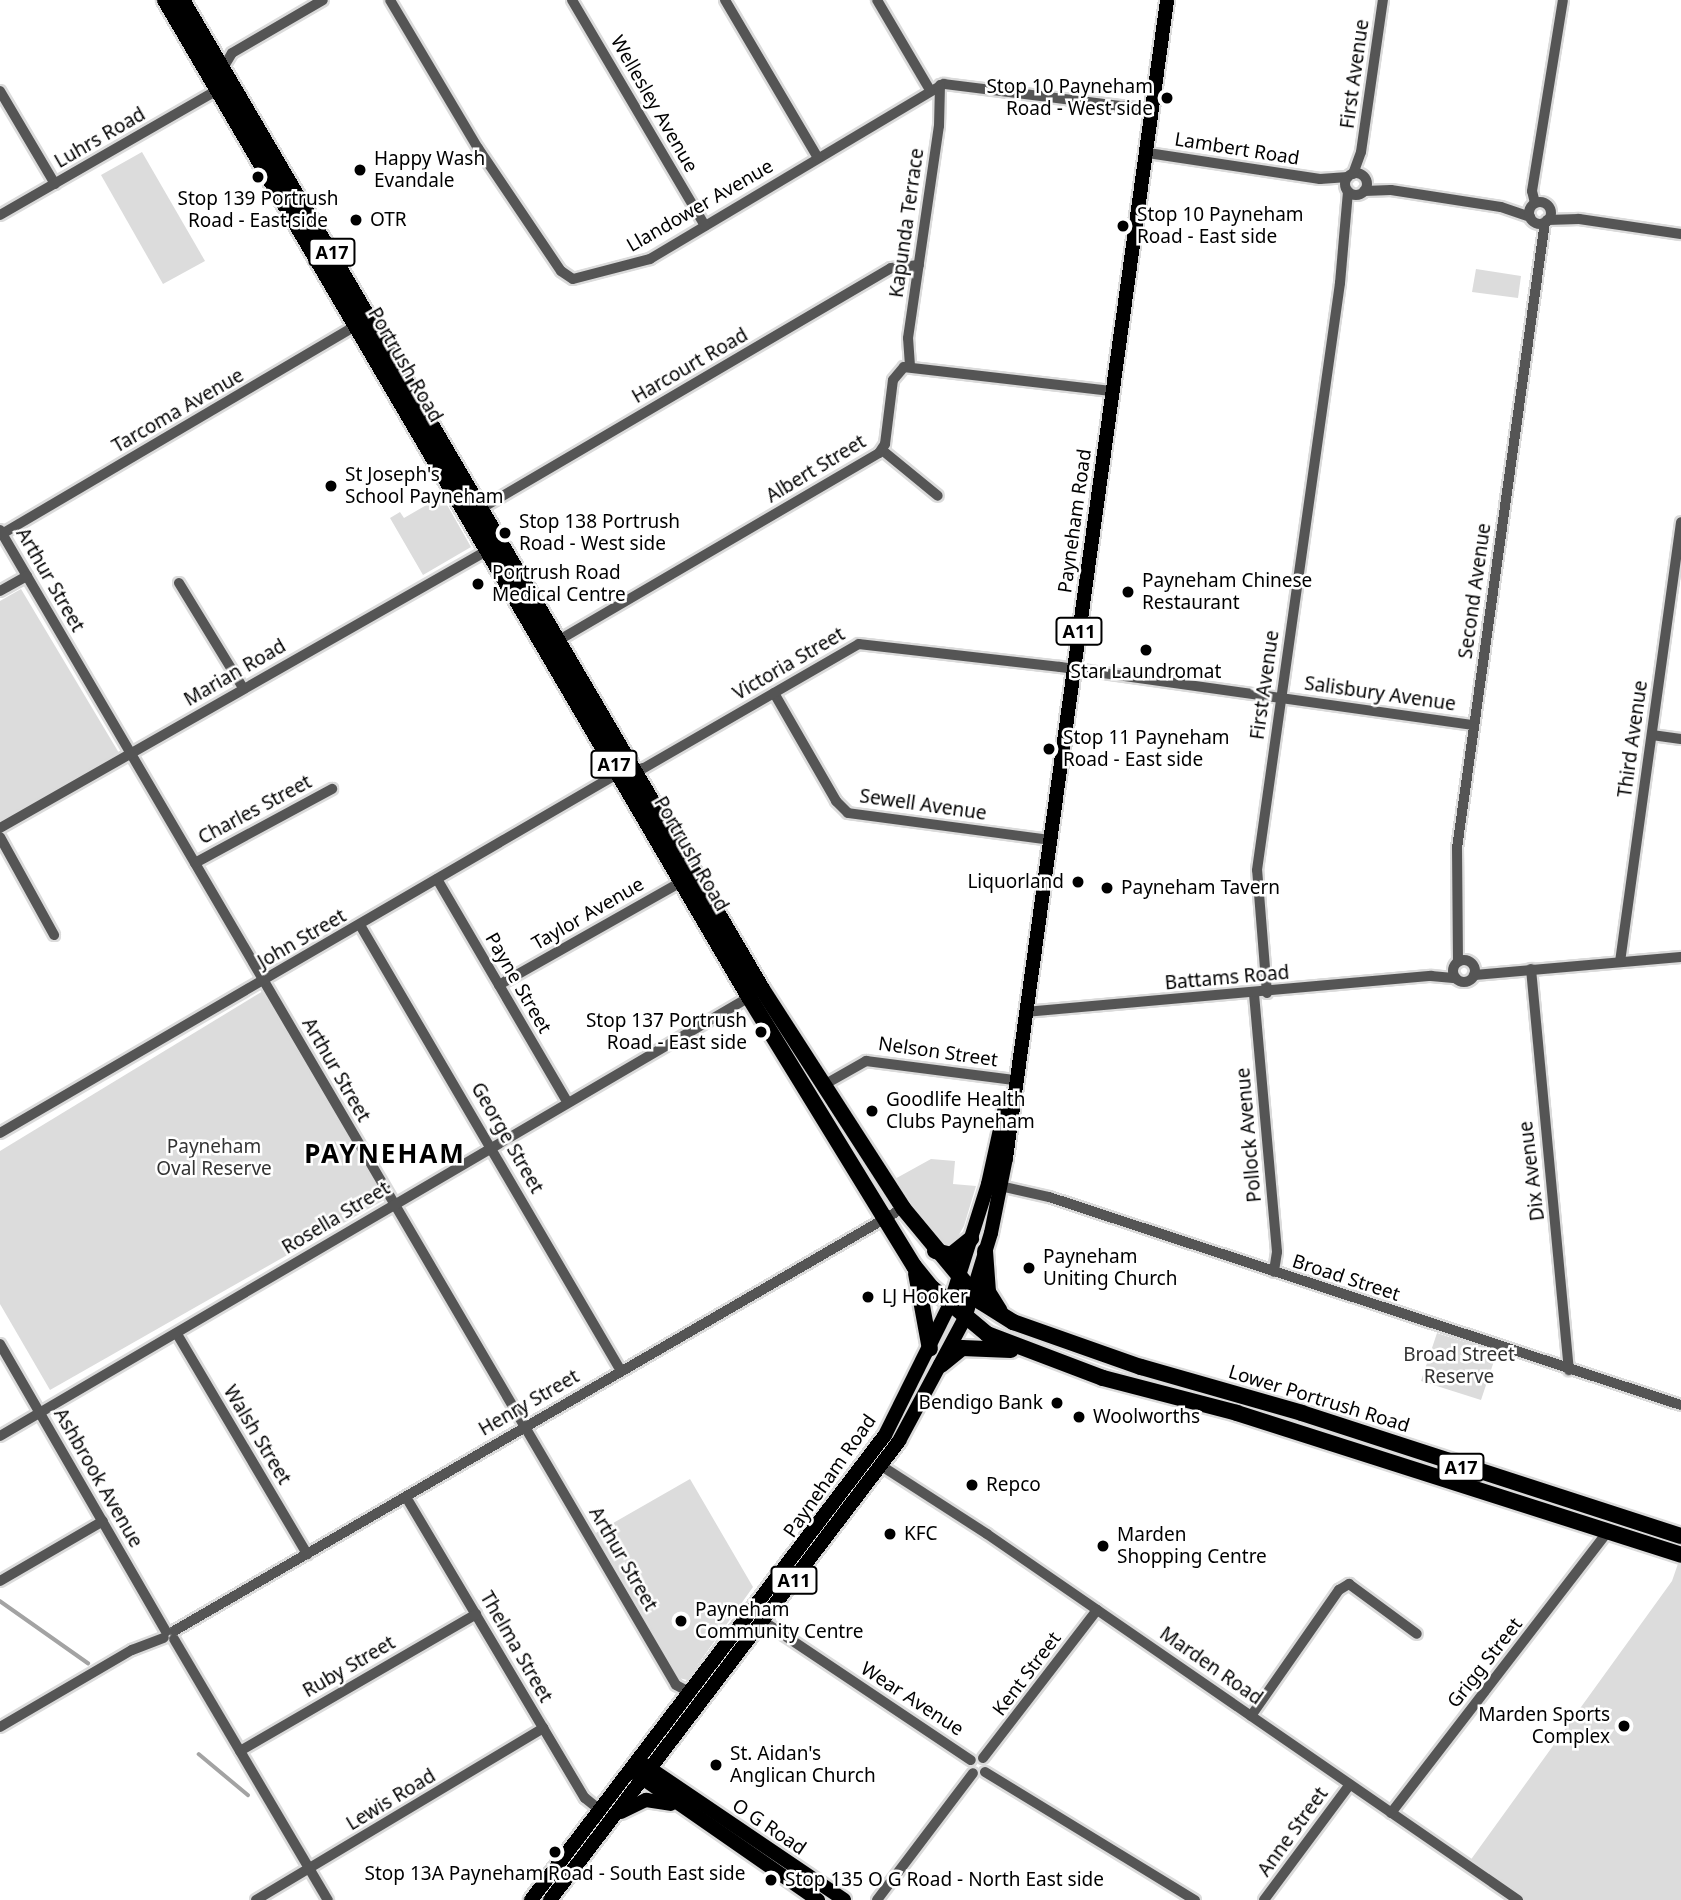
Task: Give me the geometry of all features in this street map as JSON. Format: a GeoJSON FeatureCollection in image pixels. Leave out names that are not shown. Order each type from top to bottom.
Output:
{"type":"FeatureCollection","features":[{"type":"Feature","properties":{"kind":"highway","name":"Portrush Road"},"geometry":{"type":"LineString","coordinates":[[165,0],[217,90],[482,508],[552,644],[885,1219],[914,1266],[965,1318]]}},
{"type":"Feature","properties":{"kind":"highway","name":"Portrush Road"},"geometry":{"type":"LineString","coordinates":[[182,0],[222,58],[488,550],[552,644]]}},
{"type":"Feature","properties":{"kind":"highway"},"geometry":{"type":"LineString","coordinates":[[222,58],[217,90],[247,107]]}},
{"type":"Feature","properties":{"kind":"highway","name":"Portrush Road"},"geometry":{"type":"LineString","coordinates":[[755,993],[822,1086],[903,1208],[958,1278]]}},
{"type":"Feature","properties":{"kind":"highway"},"geometry":{"type":"LineString","coordinates":[[935,1251],[951,1255],[971,1239]]}},
{"type":"Feature","properties":{"kind":"highway"},"geometry":{"type":"LineString","coordinates":[[985,1251],[988,1292],[1004,1317]]}},
{"type":"Feature","properties":{"kind":"highway"},"geometry":{"type":"LineString","coordinates":[[914,1266],[930,1349]]}},
{"type":"Feature","properties":{"kind":"highway","name":"Lower Portrush Road"},"geometry":{"type":"LineString","coordinates":[[958,1278],[1004,1317],[1241,1397],[1302,1413],[1588,1509],[1681,1536]]}},
{"type":"Feature","properties":{"kind":"highway","name":"Lower Portrush Road"},"geometry":{"type":"LineString","coordinates":[[965,1318],[987,1334],[1103,1378],[1266,1422],[1606,1534],[1681,1555]]}},
{"type":"Feature","properties":{"kind":"highway"},"geometry":{"type":"LineString","coordinates":[[941,1365],[962,1348],[1031,1352]]}},
{"type":"Feature","properties":{"kind":"highway"},"geometry":{"type":"LineString","coordinates":[[1241,1397],[1266,1422],[1302,1413]]}},
{"type":"Feature","properties":{"kind":"highway"},"geometry":{"type":"LineString","coordinates":[[1588,1509],[1606,1534],[1636,1524]]}},
{"type":"Feature","properties":{"kind":"main road","name":"Payneham Road"},"geometry":{"type":"LineString","coordinates":[[550,1900],[640,1770],[763,1621],[880,1465],[941,1365],[965,1318],[985,1251],[1000,1186],[1148,153],[1167,0]]}},
{"type":"Feature","properties":{"kind":"main road","name":"Payneham Road"},"geometry":{"type":"LineString","coordinates":[[640,1770],[691,1693],[864,1468],[930,1349],[950,1304],[971,1239],[1013,1085]]}},
{"type":"Feature","properties":{"kind":"main road","name":"O G Road"},"geometry":{"type":"LineString","coordinates":[[640,1770],[682,1808],[818,1900]]}},
{"type":"Feature","properties":{"kind":"main road","name":"O G Road"},"geometry":{"type":"LineString","coordinates":[[640,1770],[844,1900]]}},
{"type":"Feature","properties":{"kind":"main road"},"geometry":{"type":"LineString","coordinates":[[607,1814],[646,1800],[682,1808]]}},
{"type":"Feature","properties":{"kind":"main road","name":"Payneham Road"},"geometry":{"type":"LineString","coordinates":[[531,1900],[607,1814]]}},
{"type":"Feature","properties":{"kind":"street"},"geometry":{"type":"LineString","coordinates":[[222,58],[323,0]]}},
{"type":"Feature","properties":{"kind":"street","name":"Llandower Avenue"},"geometry":{"type":"LineString","coordinates":[[390,0],[478,148],[566,275],[582,278],[638,265],[935,88]]}},
{"type":"Feature","properties":{"kind":"street","name":"Wellesley Avenue"},"geometry":{"type":"LineString","coordinates":[[572,0],[705,226]]}},
{"type":"Feature","properties":{"kind":"street"},"geometry":{"type":"LineString","coordinates":[[725,0],[818,158]]}},
{"type":"Feature","properties":{"kind":"street"},"geometry":{"type":"LineString","coordinates":[[877,0],[935,88],[1153,110]]}},
{"type":"Feature","properties":{"kind":"street","name":"First Avenue"},"geometry":{"type":"LineString","coordinates":[[1267,993],[1256,878],[1349,216],[1383,0]]}},
{"type":"Feature","properties":{"kind":"street"},"geometry":{"type":"LineString","coordinates":[[1539,221],[1538,169],[1563,0]]}},
{"type":"Feature","properties":{"kind":"street","name":"Kapunda Terrace"},"geometry":{"type":"LineString","coordinates":[[910,366],[908,338],[939,126],[935,88]]}},
{"type":"Feature","properties":{"kind":"street","name":"Luhrs Road"},"geometry":{"type":"LineString","coordinates":[[0,215],[217,90]]}},
{"type":"Feature","properties":{"kind":"street"},"geometry":{"type":"LineString","coordinates":[[0,91],[55,184]]}},
{"type":"Feature","properties":{"kind":"street","name":"Lambert Road"},"geometry":{"type":"LineString","coordinates":[[1148,153],[1501,207],[1539,221],[1579,219],[1681,234]]}},
{"type":"Feature","properties":{"kind":"street"},"geometry":{"type":"LineString","coordinates":[[1539,221],[1540,204]]}},
{"type":"Feature","properties":{"kind":"street","name":"Lambert Road"},"geometry":{"type":"LineString","coordinates":[[1501,207],[1540,204],[1579,219]]}},
{"type":"Feature","properties":{"kind":"street","name":"Second Avenue"},"geometry":{"type":"LineString","coordinates":[[1456,978],[1466,966],[1459,939],[1454,880],[1540,248],[1539,221]]}},
{"type":"Feature","properties":{"kind":"street","name":"Harcourt Road"},"geometry":{"type":"LineString","coordinates":[[482,508],[891,268],[919,265]]}},
{"type":"Feature","properties":{"kind":"street","name":"Tarcoma Avenue"},"geometry":{"type":"LineString","coordinates":[[1,532],[364,321]]}},
{"type":"Feature","properties":{"kind":"street"},"geometry":{"type":"LineString","coordinates":[[910,366],[1113,391]]}},
{"type":"Feature","properties":{"kind":"street","name":"Albert Street"},"geometry":{"type":"LineString","coordinates":[[552,644],[882,450],[893,380],[910,366]]}},
{"type":"Feature","properties":{"kind":"street"},"geometry":{"type":"LineString","coordinates":[[882,450],[938,496]]}},
{"type":"Feature","properties":{"kind":"street","name":"Third Avenue"},"geometry":{"type":"LineString","coordinates":[[1620,961],[1677,576],[1681,522]]}},
{"type":"Feature","properties":{"kind":"street","name":"Arthur Street"},"geometry":{"type":"LineString","coordinates":[[1,532],[676,1685],[691,1693]]}},
{"type":"Feature","properties":{"kind":"street","name":"Marian Road"},"geometry":{"type":"LineString","coordinates":[[0,828],[488,550]]}},
{"type":"Feature","properties":{"kind":"street"},"geometry":{"type":"LineString","coordinates":[[0,591],[27,576]]}},
{"type":"Feature","properties":{"kind":"street"},"geometry":{"type":"LineString","coordinates":[[179,583],[243,688]]}},
{"type":"Feature","properties":{"kind":"street","name":"Victoria Street"},"geometry":{"type":"LineString","coordinates":[[628,773],[864,643],[1073,668]]}},
{"type":"Feature","properties":{"kind":"street","name":"Salisbury Avenue"},"geometry":{"type":"LineString","coordinates":[[1073,668],[1474,725]]}},
{"type":"Feature","properties":{"kind":"street","name":"Sewell Avenue"},"geometry":{"type":"LineString","coordinates":[[774,693],[836,801],[848,813],[1049,840]]}},
{"type":"Feature","properties":{"kind":"street"},"geometry":{"type":"LineString","coordinates":[[1652,735],[1681,739]]}},
{"type":"Feature","properties":{"kind":"street","name":"John Street"},"geometry":{"type":"LineString","coordinates":[[0,1133],[437,879],[628,773]]}},
{"type":"Feature","properties":{"kind":"street","name":"Charles Street"},"geometry":{"type":"LineString","coordinates":[[195,863],[332,789]]}},
{"type":"Feature","properties":{"kind":"street"},"geometry":{"type":"LineString","coordinates":[[0,837],[54,935]]}},
{"type":"Feature","properties":{"kind":"street","name":"Taylor Avenue"},"geometry":{"type":"LineString","coordinates":[[499,985],[689,877]]}},
{"type":"Feature","properties":{"kind":"street","name":"Payne Street"},"geometry":{"type":"LineString","coordinates":[[437,879],[568,1103]]}},
{"type":"Feature","properties":{"kind":"street","name":"George Street"},"geometry":{"type":"LineString","coordinates":[[360,925],[493,1147],[621,1371]]}},
{"type":"Feature","properties":{"kind":"street"},"geometry":{"type":"LineString","coordinates":[[1466,966],[1491,970],[1531,969],[1681,957]]}},
{"type":"Feature","properties":{"kind":"street","name":"Battams Road"},"geometry":{"type":"LineString","coordinates":[[1026,1012],[1267,993],[1431,976],[1466,966],[1464,982],[1456,978],[1431,976]]}},
{"type":"Feature","properties":{"kind":"street","name":"Dix Avenue"},"geometry":{"type":"LineString","coordinates":[[1531,969],[1569,1370]]}},
{"type":"Feature","properties":{"kind":"street","name":"Rosella Street"},"geometry":{"type":"LineString","coordinates":[[0,1436],[755,993]]}},
{"type":"Feature","properties":{"kind":"street","name":"Pollock Avenue"},"geometry":{"type":"LineString","coordinates":[[1254,994],[1277,1252],[1274,1272]]}},
{"type":"Feature","properties":{"kind":"street","name":"Nelson Street"},"geometry":{"type":"LineString","coordinates":[[822,1086],[866,1061],[1013,1085]]}},
{"type":"Feature","properties":{"kind":"street","name":"Broad Street"},"geometry":{"type":"LineString","coordinates":[[1000,1186],[1049,1197],[1681,1405]]}},
{"type":"Feature","properties":{"kind":"street","name":"Henry Street"},"geometry":{"type":"LineString","coordinates":[[0,1727],[132,1650],[170,1635],[903,1208]]}},
{"type":"Feature","properties":{"kind":"street","name":"Walsh Street"},"geometry":{"type":"LineString","coordinates":[[177,1334],[307,1554]]}},
{"type":"Feature","properties":{"kind":"street","name":"Ashbrook Avenue"},"geometry":{"type":"LineString","coordinates":[[0,1344],[328,1900]]}},
{"type":"Feature","properties":{"kind":"street","name":"Marden Road"},"geometry":{"type":"LineString","coordinates":[[880,1465],[1097,1610],[1518,1900]]}},
{"type":"Feature","properties":{"kind":"street","name":"Thelma Street"},"geometry":{"type":"LineString","coordinates":[[406,1497],[585,1798],[607,1814]]}},
{"type":"Feature","properties":{"kind":"street"},"geometry":{"type":"LineString","coordinates":[[0,1581],[103,1521]]}},
{"type":"Feature","properties":{"kind":"street","name":"Grigg Street"},"geometry":{"type":"LineString","coordinates":[[1391,1813],[1606,1534]]}},
{"type":"Feature","properties":{"kind":"street"},"geometry":{"type":"LineString","coordinates":[[1251,1716],[1339,1590],[1349,1584],[1417,1634]]}},
{"type":"Feature","properties":{"kind":"street","name":"Kent Street"},"geometry":{"type":"LineString","coordinates":[[977,1759],[1097,1610]]}},
{"type":"Feature","properties":{"kind":"street","name":"Ruby Street"},"geometry":{"type":"LineString","coordinates":[[240,1751],[476,1614]]}},
{"type":"Feature","properties":{"kind":"street","name":"Wear Avenue"},"geometry":{"type":"LineString","coordinates":[[763,1621],[977,1759]]}},
{"type":"Feature","properties":{"kind":"street","name":"Lewis Road"},"geometry":{"type":"LineString","coordinates":[[256,1900],[543,1728]]}},
{"type":"Feature","properties":{"kind":"street"},"geometry":{"type":"LineString","coordinates":[[977,1759],[979,1773]]}},
{"type":"Feature","properties":{"kind":"street"},"geometry":{"type":"LineString","coordinates":[[877,1900],[979,1773],[977,1759]]}},
{"type":"Feature","properties":{"kind":"street"},"geometry":{"type":"LineString","coordinates":[[979,1773],[1195,1900]]}},
{"type":"Feature","properties":{"kind":"street","name":"Anne Street"},"geometry":{"type":"LineString","coordinates":[[1264,1900],[1350,1784]]}},
{"type":"Feature","properties":{"kind":"green space"},"geometry":{"type":"Polygon","coordinates":[[[142,152],[205,261],[163,284],[101,175],[142,152]]]}},
{"type":"Feature","properties":{"kind":"green space"},"geometry":{"type":"Polygon","coordinates":[[[1476,269],[1521,276],[1518,298],[1472,292],[1476,269]]]}},
{"type":"Feature","properties":{"kind":"green space"},"geometry":{"type":"Polygon","coordinates":[[[442,496],[471,547],[423,575],[390,518],[400,512],[404,518],[442,496]]]}},
{"type":"Feature","properties":{"kind":"green space"},"geometry":{"type":"Polygon","coordinates":[[[21,589],[119,753],[0,822],[0,601],[21,589]]]}},
{"type":"Feature","properties":{"kind":"green space","name":"Payneham Oval Reserve"},"geometry":{"type":"Polygon","coordinates":[[[263,991],[384,1200],[50,1390],[0,1304],[0,1151],[263,991]]]}},
{"type":"Feature","properties":{"kind":"green space"},"geometry":{"type":"Polygon","coordinates":[[[931,1159],[955,1161],[953,1184],[976,1186],[964,1226],[952,1247],[939,1247],[893,1180],[931,1159]]]}},
{"type":"Feature","properties":{"kind":"green space","name":"Broad Street Reserve"},"geometry":{"type":"Polygon","coordinates":[[[1437,1333],[1497,1352],[1481,1400],[1421,1381],[1437,1333]]]}},
{"type":"Feature","properties":{"kind":"green space"},"geometry":{"type":"Polygon","coordinates":[[[690,1479],[753,1587],[687,1680],[679,1678],[594,1534],[690,1479]]]}},
{"type":"Feature","properties":{"kind":"green space","name":"Marden Sports Complex"},"geometry":{"type":"Polygon","coordinates":[[[1681,1555],[1681,1900],[1518,1900],[1467,1865],[1672,1581],[1681,1555]]]}},
{"type":"Feature","properties":{"kind":"waterway"},"geometry":{"type":"LineString","coordinates":[[0,1601],[88,1663]]}},
{"type":"Feature","properties":{"kind":"waterway"},"geometry":{"type":"LineString","coordinates":[[199,1754],[248,1795]]}},
{"type":"Feature","properties":{"kind":"place","name":"Stop 10 Payneham Road - West side"},"geometry":{"type":"Point","coordinates":[1167,98]}},
{"type":"Feature","properties":{"kind":"place","name":"Happy Wash Evandale"},"geometry":{"type":"Point","coordinates":[360,170]}},
{"type":"Feature","properties":{"kind":"place","name":"Stop 139 Portrush Road - East side"},"geometry":{"type":"Point","coordinates":[258,177]}},
{"type":"Feature","properties":{"kind":"place","name":"OTR"},"geometry":{"type":"Point","coordinates":[356,220]}},
{"type":"Feature","properties":{"kind":"place","name":"Stop 10 Payneham Road - East side"},"geometry":{"type":"Point","coordinates":[1123,226]}},
{"type":"Feature","properties":{"kind":"place","name":"St Joseph's School Payneham"},"geometry":{"type":"Point","coordinates":[331,486]}},
{"type":"Feature","properties":{"kind":"place","name":"Stop 138 Portrush Road - West side"},"geometry":{"type":"Point","coordinates":[505,533]}},
{"type":"Feature","properties":{"kind":"place","name":"Portrush Road Medical Centre"},"geometry":{"type":"Point","coordinates":[478,584]}},
{"type":"Feature","properties":{"kind":"place","name":"Payneham Chinese Restaurant"},"geometry":{"type":"Point","coordinates":[1128,592]}},
{"type":"Feature","properties":{"kind":"place","name":"Star Laundromat"},"geometry":{"type":"Point","coordinates":[1146,650]}},
{"type":"Feature","properties":{"kind":"place","name":"Stop 11 Payneham Road - East side"},"geometry":{"type":"Point","coordinates":[1049,749]}},
{"type":"Feature","properties":{"kind":"place","name":"Liquorland"},"geometry":{"type":"Point","coordinates":[1078,882]}},
{"type":"Feature","properties":{"kind":"place","name":"Payneham Tavern"},"geometry":{"type":"Point","coordinates":[1107,888]}},
{"type":"Feature","properties":{"kind":"place","name":"Stop 137 Portrush Road - East side"},"geometry":{"type":"Point","coordinates":[761,1032]}},
{"type":"Feature","properties":{"kind":"place","name":"Goodlife Health Clubs Payneham"},"geometry":{"type":"Point","coordinates":[872,1111]}},
{"type":"Feature","properties":{"kind":"place","name":"Payneham Uniting Church"},"geometry":{"type":"Point","coordinates":[1029,1268]}},
{"type":"Feature","properties":{"kind":"place","name":"LJ Hooker"},"geometry":{"type":"Point","coordinates":[868,1297]}},
{"type":"Feature","properties":{"kind":"place","name":"Bendigo Bank"},"geometry":{"type":"Point","coordinates":[1057,1403]}},
{"type":"Feature","properties":{"kind":"place","name":"Woolworths"},"geometry":{"type":"Point","coordinates":[1079,1417]}},
{"type":"Feature","properties":{"kind":"place","name":"Repco"},"geometry":{"type":"Point","coordinates":[972,1485]}},
{"type":"Feature","properties":{"kind":"place","name":"KFC"},"geometry":{"type":"Point","coordinates":[890,1534]}},
{"type":"Feature","properties":{"kind":"place","name":"Marden Shopping Centre"},"geometry":{"type":"Point","coordinates":[1103,1546]}},
{"type":"Feature","properties":{"kind":"place","name":"Payneham Community Centre"},"geometry":{"type":"Point","coordinates":[681,1621]}},
{"type":"Feature","properties":{"kind":"place","name":"Marden Sports Complex"},"geometry":{"type":"Point","coordinates":[1624,1726]}},
{"type":"Feature","properties":{"kind":"place","name":"St. Aidan's Anglican Church"},"geometry":{"type":"Point","coordinates":[716,1765]}},
{"type":"Feature","properties":{"kind":"place","name":"Stop 13A Payneham Road - South East side"},"geometry":{"type":"Point","coordinates":[555,1852]}},
{"type":"Feature","properties":{"kind":"place","name":"Stop 135 O G Road - North East side"},"geometry":{"type":"Point","coordinates":[771,1880]}},
{"type":"Feature","properties":{"kind":"district","name":"PAYNEHAM"},"geometry":{"type":"Point","coordinates":[385,1154]}}]}
